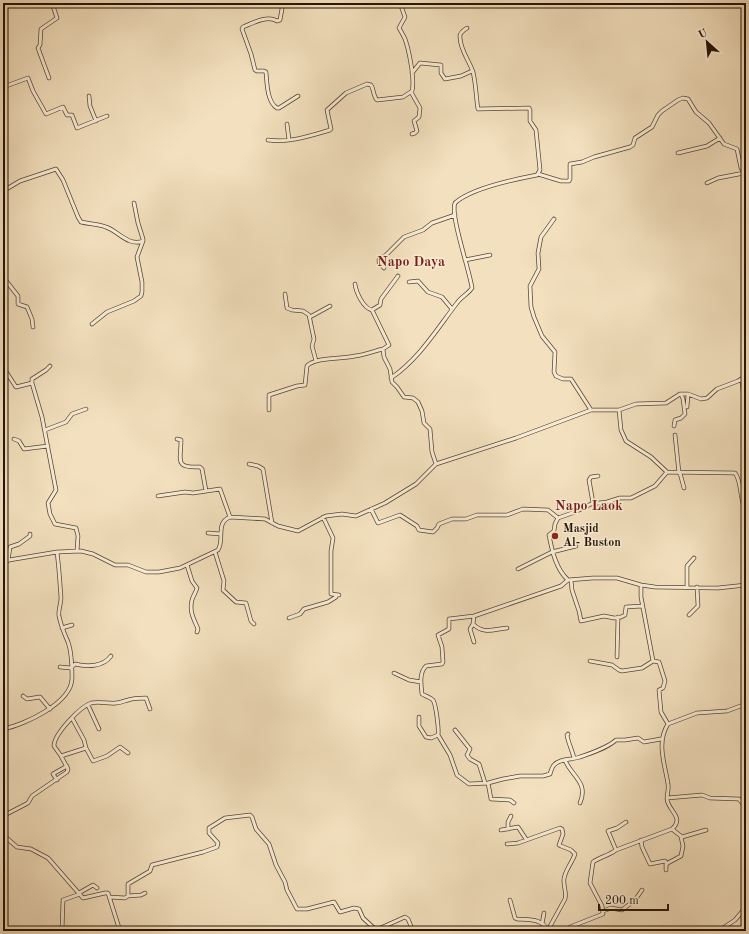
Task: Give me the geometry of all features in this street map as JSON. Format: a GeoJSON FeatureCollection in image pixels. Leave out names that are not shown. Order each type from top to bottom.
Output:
{"type":"FeatureCollection","features":[{"type":"Feature","properties":{"kind":"street"},"geometry":{"type":"LineString","coordinates":[[3,5],[12,3]]}},
{"type":"Feature","properties":{"kind":"street"},"geometry":{"type":"LineString","coordinates":[[49,78],[38,48],[40,45],[42,29],[57,18],[52,3]]}},
{"type":"Feature","properties":{"kind":"street"},"geometry":{"type":"LineString","coordinates":[[283,3],[280,20],[277,21],[271,18],[255,22],[243,27],[242,29],[255,70],[266,72],[267,90],[274,106],[279,108],[298,96]]}},
{"type":"Feature","properties":{"kind":"street"},"geometry":{"type":"LineString","coordinates":[[385,3],[394,3]]}},
{"type":"Feature","properties":{"kind":"street"},"geometry":{"type":"LineString","coordinates":[[400,3],[405,17],[399,28],[405,40],[412,73],[413,85],[411,92],[420,110],[419,117],[414,121],[417,126],[417,132],[412,134]]}},
{"type":"Feature","properties":{"kind":"street"},"geometry":{"type":"LineString","coordinates":[[467,28],[459,35],[462,48],[472,71],[478,97],[478,109],[530,109],[530,121],[536,130],[540,169],[538,174]]}},
{"type":"Feature","properties":{"kind":"street"},"geometry":{"type":"LineString","coordinates":[[412,73],[420,63],[441,65],[441,73],[445,79],[461,76],[472,71]]}},
{"type":"Feature","properties":{"kind":"street"},"geometry":{"type":"LineString","coordinates":[[3,82],[6,86],[28,78],[45,113],[63,107],[67,115],[72,115],[78,128],[107,116]]}},
{"type":"Feature","properties":{"kind":"street"},"geometry":{"type":"LineString","coordinates":[[268,140],[279,141],[303,138],[330,130],[331,128],[327,110],[346,93],[367,84],[371,85],[374,97],[377,100],[400,98],[411,92]]}},
{"type":"Feature","properties":{"kind":"street"},"geometry":{"type":"LineString","coordinates":[[89,96],[90,106],[96,121]]}},
{"type":"Feature","properties":{"kind":"street"},"geometry":{"type":"LineString","coordinates":[[391,378],[411,362],[439,328],[452,309],[472,288],[455,215],[454,205],[461,199],[486,188],[538,174],[561,181],[569,181],[570,164],[630,148],[633,145],[635,138],[653,126],[659,114],[683,98],[688,99],[696,112],[709,122],[726,145],[737,149],[741,168],[745,173],[718,178],[707,183]]}},
{"type":"Feature","properties":{"kind":"street"},"geometry":{"type":"LineString","coordinates":[[287,124],[289,140]]}},
{"type":"Feature","properties":{"kind":"street"},"geometry":{"type":"LineString","coordinates":[[678,153],[707,146],[720,138]]}},
{"type":"Feature","properties":{"kind":"street"},"geometry":{"type":"LineString","coordinates":[[3,191],[20,181],[56,169],[63,180],[81,222],[108,227],[134,242],[138,243],[143,241]]}},
{"type":"Feature","properties":{"kind":"street"},"geometry":{"type":"LineString","coordinates":[[92,324],[107,312],[134,301],[141,296],[142,282],[137,257],[143,241],[134,203]]}},
{"type":"Feature","properties":{"kind":"street"},"geometry":{"type":"LineString","coordinates":[[384,268],[379,260],[386,255],[400,240],[408,235],[423,230],[432,223],[455,215]]}},
{"type":"Feature","properties":{"kind":"street"},"geometry":{"type":"LineString","coordinates":[[554,219],[541,237],[538,250],[539,269],[530,286],[532,309],[542,336],[555,352],[555,374],[563,379],[571,379],[591,410]]}},
{"type":"Feature","properties":{"kind":"street"},"geometry":{"type":"LineString","coordinates":[[465,260],[490,255]]}},
{"type":"Feature","properties":{"kind":"street"},"geometry":{"type":"LineString","coordinates":[[372,310],[380,305],[381,299],[398,276]]}},
{"type":"Feature","properties":{"kind":"street"},"geometry":{"type":"LineString","coordinates":[[3,277],[18,296],[18,304],[27,307],[32,319],[33,327]]}},
{"type":"Feature","properties":{"kind":"street"},"geometry":{"type":"LineString","coordinates":[[409,282],[417,281],[428,292],[442,297],[452,309]]}},
{"type":"Feature","properties":{"kind":"street"},"geometry":{"type":"LineString","coordinates":[[269,410],[270,395],[306,384],[307,364],[316,361],[356,356],[383,349],[389,345],[372,310],[367,308],[359,295],[355,284]]}},
{"type":"Feature","properties":{"kind":"street"},"geometry":{"type":"LineString","coordinates":[[285,294],[287,308],[303,311],[310,317],[314,339],[312,346],[316,361]]}},
{"type":"Feature","properties":{"kind":"street"},"geometry":{"type":"LineString","coordinates":[[310,317],[330,306]]}},
{"type":"Feature","properties":{"kind":"street"},"geometry":{"type":"LineString","coordinates":[[383,349],[384,357],[390,369],[392,382],[398,387],[404,396],[413,398],[420,405],[424,416],[424,423],[430,429],[432,452],[436,464]]}},
{"type":"Feature","properties":{"kind":"street"},"geometry":{"type":"LineString","coordinates":[[50,366],[32,379],[42,416],[56,490],[49,501],[48,506],[55,524],[76,528],[79,551]]}},
{"type":"Feature","properties":{"kind":"street"},"geometry":{"type":"LineString","coordinates":[[3,367],[16,387],[32,383]]}},
{"type":"Feature","properties":{"kind":"street"},"geometry":{"type":"LineString","coordinates":[[3,561],[57,552],[79,551],[93,554],[115,565],[128,565],[146,572],[159,572],[180,568],[215,552],[220,546],[222,524],[225,519],[230,517],[261,518],[281,528],[298,531],[323,517],[342,514],[356,516],[385,503],[416,484],[436,464],[516,438],[591,410],[618,410],[636,404],[666,403],[681,394],[688,394],[701,399],[705,398],[719,388],[746,376]]}},
{"type":"Feature","properties":{"kind":"street"},"geometry":{"type":"LineString","coordinates":[[742,379],[746,422]]}},
{"type":"Feature","properties":{"kind":"street"},"geometry":{"type":"LineString","coordinates":[[674,426],[675,420],[681,418],[685,414],[681,394]]}},
{"type":"Feature","properties":{"kind":"street"},"geometry":{"type":"LineString","coordinates":[[687,407],[688,394]]}},
{"type":"Feature","properties":{"kind":"street"},"geometry":{"type":"LineString","coordinates":[[44,430],[66,422],[72,414],[86,409]]}},
{"type":"Feature","properties":{"kind":"street"},"geometry":{"type":"LineString","coordinates":[[618,410],[620,430],[626,441],[650,457],[666,472],[735,473],[738,480],[741,500],[746,509]]}},
{"type":"Feature","properties":{"kind":"street"},"geometry":{"type":"LineString","coordinates":[[675,435],[679,473],[684,488]]}},
{"type":"Feature","properties":{"kind":"street"},"geometry":{"type":"LineString","coordinates":[[14,439],[20,442],[24,449],[48,446]]}},
{"type":"Feature","properties":{"kind":"street"},"geometry":{"type":"LineString","coordinates":[[177,439],[181,440],[181,464],[184,466],[200,467],[202,469],[206,491]]}},
{"type":"Feature","properties":{"kind":"street"},"geometry":{"type":"LineString","coordinates":[[250,464],[263,469],[272,523]]}},
{"type":"Feature","properties":{"kind":"street"},"geometry":{"type":"LineString","coordinates":[[642,606],[626,607],[625,615],[618,617],[604,616],[580,620],[579,611],[570,580],[563,575],[552,552],[549,534],[554,531],[558,518],[593,503],[607,502],[620,498],[631,498],[655,486],[666,472]]}},
{"type":"Feature","properties":{"kind":"street"},"geometry":{"type":"LineString","coordinates":[[593,503],[589,480],[591,477],[598,476]]}},
{"type":"Feature","properties":{"kind":"street"},"geometry":{"type":"LineString","coordinates":[[158,496],[184,492],[193,494],[220,489],[230,517]]}},
{"type":"Feature","properties":{"kind":"street"},"geometry":{"type":"LineString","coordinates":[[371,509],[378,523],[400,515],[417,526],[419,530],[433,532],[439,524],[452,519],[466,519],[479,514],[507,515],[523,509],[548,510],[558,518]]}},
{"type":"Feature","properties":{"kind":"street"},"geometry":{"type":"LineString","coordinates":[[289,618],[300,614],[304,609],[328,602],[338,595],[331,594],[331,551],[333,538],[323,517]]}},
{"type":"Feature","properties":{"kind":"street"},"geometry":{"type":"LineString","coordinates":[[208,533],[221,534]]}},
{"type":"Feature","properties":{"kind":"street"},"geometry":{"type":"LineString","coordinates":[[8,561],[10,546],[19,544],[30,536],[30,534]]}},
{"type":"Feature","properties":{"kind":"street"},"geometry":{"type":"LineString","coordinates":[[518,569],[552,552],[576,546]]}},
{"type":"Feature","properties":{"kind":"street"},"geometry":{"type":"LineString","coordinates":[[3,730],[14,727],[50,710],[72,685],[68,644],[59,616],[61,597],[57,552]]}},
{"type":"Feature","properties":{"kind":"street"},"geometry":{"type":"LineString","coordinates":[[215,552],[224,581],[223,590],[236,602],[246,602],[251,621],[254,624]]}},
{"type":"Feature","properties":{"kind":"street"},"geometry":{"type":"LineString","coordinates":[[686,587],[687,566],[694,558]]}},
{"type":"Feature","properties":{"kind":"street"},"geometry":{"type":"LineString","coordinates":[[187,565],[192,581],[197,588],[191,608],[193,621],[198,629],[197,632]]}},
{"type":"Feature","properties":{"kind":"street"},"geometry":{"type":"LineString","coordinates":[[661,739],[644,742],[638,738],[618,740],[611,745],[581,757],[565,760],[554,765],[550,774],[543,776],[520,776],[486,783],[468,784],[457,775],[450,755],[438,735],[439,728],[437,724],[436,705],[431,698],[423,694],[421,682],[422,672],[426,666],[442,664],[444,662],[442,647],[438,635],[449,629],[449,619],[474,616],[562,586],[570,580],[597,577],[617,578],[641,586],[655,587],[718,588],[746,584]]}},
{"type":"Feature","properties":{"kind":"street"},"geometry":{"type":"LineString","coordinates":[[641,586],[642,606],[653,661]]}},
{"type":"Feature","properties":{"kind":"street"},"geometry":{"type":"LineString","coordinates":[[689,614],[698,606],[697,587]]}},
{"type":"Feature","properties":{"kind":"street"},"geometry":{"type":"LineString","coordinates":[[474,616],[473,624],[470,629],[474,642]]}},
{"type":"Feature","properties":{"kind":"street"},"geometry":{"type":"LineString","coordinates":[[617,658],[618,617]]}},
{"type":"Feature","properties":{"kind":"street"},"geometry":{"type":"LineString","coordinates":[[473,624],[485,631],[507,628]]}},
{"type":"Feature","properties":{"kind":"street"},"geometry":{"type":"LineString","coordinates":[[62,628],[72,625]]}},
{"type":"Feature","properties":{"kind":"street"},"geometry":{"type":"LineString","coordinates":[[60,667],[71,668],[75,664],[87,666],[102,663],[111,656]]}},
{"type":"Feature","properties":{"kind":"street"},"geometry":{"type":"LineString","coordinates":[[590,661],[610,664],[622,671],[642,668],[653,661],[659,662],[664,680],[663,688],[660,691],[662,712],[668,724]]}},
{"type":"Feature","properties":{"kind":"street"},"geometry":{"type":"LineString","coordinates":[[394,673],[408,680],[421,682]]}},
{"type":"Feature","properties":{"kind":"street"},"geometry":{"type":"LineString","coordinates":[[23,696],[27,699],[40,696],[50,710]]}},
{"type":"Feature","properties":{"kind":"street"},"geometry":{"type":"LineString","coordinates":[[3,816],[28,803],[32,796],[68,771],[61,756],[54,746],[54,743],[62,729],[75,715],[88,705],[98,702],[117,704],[134,698],[146,698],[150,709]]}},
{"type":"Feature","properties":{"kind":"street"},"geometry":{"type":"LineString","coordinates":[[603,911],[590,883],[592,864],[598,859],[608,856],[616,850],[672,829],[676,825],[677,820],[667,798],[668,787],[661,739],[668,724],[697,713],[727,711],[746,704]]}},
{"type":"Feature","properties":{"kind":"street"},"geometry":{"type":"LineString","coordinates":[[88,705],[99,729]]}},
{"type":"Feature","properties":{"kind":"street"},"geometry":{"type":"LineString","coordinates":[[419,717],[419,726],[426,737],[431,738],[438,735]]}},
{"type":"Feature","properties":{"kind":"street"},"geometry":{"type":"LineString","coordinates":[[72,718],[93,761],[107,756],[120,748],[128,753]]}},
{"type":"Feature","properties":{"kind":"street"},"geometry":{"type":"LineString","coordinates":[[455,730],[470,749],[467,755],[468,758],[479,764],[491,799],[510,800],[514,803]]}},
{"type":"Feature","properties":{"kind":"street"},"geometry":{"type":"LineString","coordinates":[[568,734],[566,735],[574,758]]}},
{"type":"Feature","properties":{"kind":"street"},"geometry":{"type":"LineString","coordinates":[[61,756],[86,748]]}},
{"type":"Feature","properties":{"kind":"street"},"geometry":{"type":"LineString","coordinates":[[565,760],[582,786],[583,796],[580,803]]}},
{"type":"Feature","properties":{"kind":"street"},"geometry":{"type":"LineString","coordinates":[[57,780],[54,774],[66,766]]}},
{"type":"Feature","properties":{"kind":"street"},"geometry":{"type":"LineString","coordinates":[[667,798],[702,795],[710,798],[739,799],[742,803],[746,803]]}},
{"type":"Feature","properties":{"kind":"street"},"geometry":{"type":"LineString","coordinates":[[128,896],[128,884],[150,871],[152,865],[217,847],[218,843],[209,833],[209,828],[225,818],[250,815],[252,816],[256,829],[269,844],[276,865],[284,879],[295,908],[298,910],[307,910],[334,902],[340,912],[358,908],[363,918],[375,931],[405,917],[408,919],[413,931]]}},
{"type":"Feature","properties":{"kind":"street"},"geometry":{"type":"LineString","coordinates":[[508,829],[508,822],[511,816]]}},
{"type":"Feature","properties":{"kind":"street"},"geometry":{"type":"LineString","coordinates":[[616,850],[608,831],[617,828],[626,822]]}},
{"type":"Feature","properties":{"kind":"street"},"geometry":{"type":"LineString","coordinates":[[501,830],[519,828],[526,839]]}},
{"type":"Feature","properties":{"kind":"street"},"geometry":{"type":"LineString","coordinates":[[507,844],[516,843],[560,828],[562,829],[563,834],[559,844],[571,850],[575,854],[565,874],[565,900],[548,930],[537,920],[515,918],[510,900]]}},
{"type":"Feature","properties":{"kind":"street"},"geometry":{"type":"LineString","coordinates":[[642,840],[642,847],[650,864],[665,862],[667,864],[681,856],[683,846],[681,837],[672,829]]}},
{"type":"Feature","properties":{"kind":"street"},"geometry":{"type":"LineString","coordinates":[[681,837],[706,830]]}},
{"type":"Feature","properties":{"kind":"street"},"geometry":{"type":"LineString","coordinates":[[3,835],[17,847],[31,849],[48,858],[84,898],[106,893],[109,894],[120,931]]}},
{"type":"Feature","properties":{"kind":"street"},"geometry":{"type":"LineString","coordinates":[[666,870],[667,864]]}},
{"type":"Feature","properties":{"kind":"street"},"geometry":{"type":"LineString","coordinates":[[62,931],[63,900],[93,885],[97,888]]}},
{"type":"Feature","properties":{"kind":"street"},"geometry":{"type":"LineString","coordinates":[[566,931],[577,923],[602,914],[603,911],[611,908],[622,910],[635,900],[642,890]]}},
{"type":"Feature","properties":{"kind":"street"},"geometry":{"type":"LineString","coordinates":[[110,897],[125,898],[128,896],[141,895],[145,893]]}},
{"type":"Feature","properties":{"kind":"street"},"geometry":{"type":"LineString","coordinates":[[722,931],[735,920],[746,907]]}},
{"type":"Feature","properties":{"kind":"street"},"geometry":{"type":"LineString","coordinates":[[542,924],[544,913]]}},
{"type":"Feature","properties":{"kind":"place","name":"Masjid Al- Buston"},"geometry":{"type":"Point","coordinates":[555,536]}},
{"type":"Feature","properties":{"kind":"district","name":"Napo Daya"},"geometry":{"type":"Point","coordinates":[411,262]}},
{"type":"Feature","properties":{"kind":"district","name":"Napo Laok"},"geometry":{"type":"Point","coordinates":[589,506]}}]}
